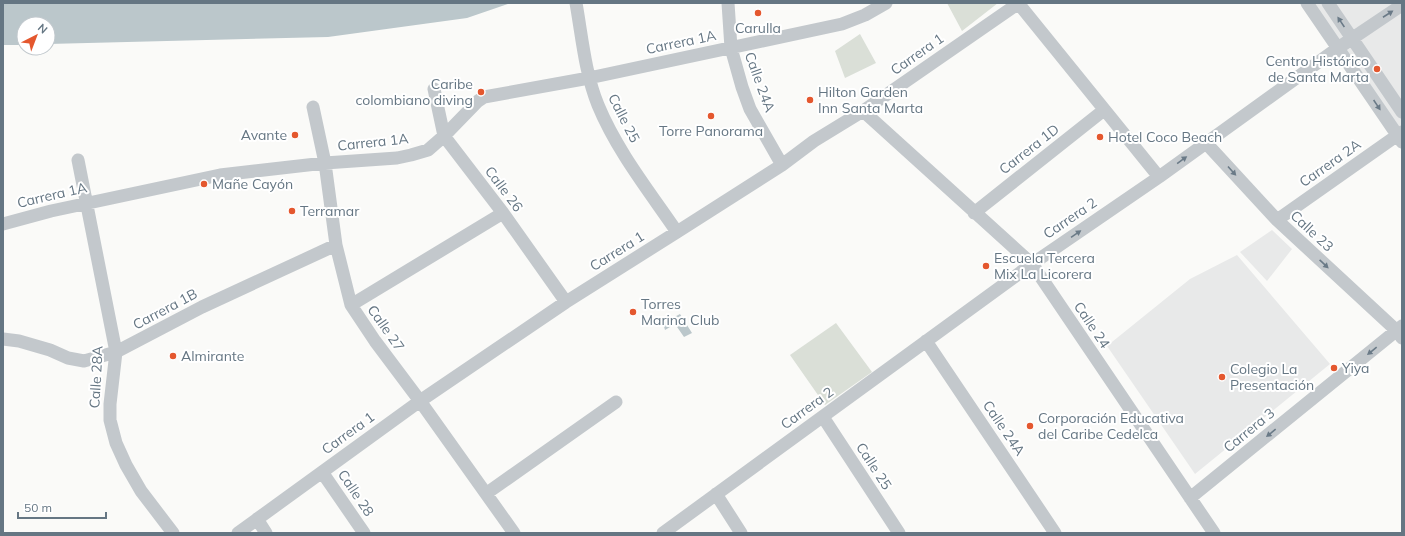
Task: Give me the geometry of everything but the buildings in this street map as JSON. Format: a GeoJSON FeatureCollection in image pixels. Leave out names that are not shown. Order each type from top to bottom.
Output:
{"type":"FeatureCollection","features":[{"type":"Feature","properties":{"kind":"street","name":"Calle 25"},"geometry":{"type":"LineString","coordinates":[[576,3],[589,78],[598,104],[615,141],[677,232]]}},
{"type":"Feature","properties":{"kind":"street","name":"Calle 24A"},"geometry":{"type":"LineString","coordinates":[[728,3],[731,48],[742,87],[750,108],[782,165]]}},
{"type":"Feature","properties":{"kind":"street","name":"Carrera 1A"},"geometry":{"type":"LineString","coordinates":[[3,224],[51,211],[220,175],[325,163],[396,158],[411,155],[428,150],[478,101],[484,97],[589,78],[842,24],[865,15],[886,3]]}},
{"type":"Feature","properties":{"kind":"street"},"geometry":{"type":"LineString","coordinates":[[1018,3],[1159,177]]}},
{"type":"Feature","properties":{"kind":"street","name":"Carrera 1"},"geometry":{"type":"LineString","coordinates":[[238,533],[420,401],[566,302],[782,165],[814,141],[863,111],[1018,3]]}},
{"type":"Feature","properties":{"kind":"street"},"geometry":{"type":"LineString","coordinates":[[1308,3],[1400,136]]}},
{"type":"Feature","properties":{"kind":"street"},"geometry":{"type":"LineString","coordinates":[[1328,3],[1402,112]]}},
{"type":"Feature","properties":{"kind":"street","name":"Carrera 2"},"geometry":{"type":"LineString","coordinates":[[663,533],[1032,264],[1159,177],[1352,38],[1402,5]]}},
{"type":"Feature","properties":{"kind":"street","name":"Calle 26"},"geometry":{"type":"LineString","coordinates":[[434,90],[444,136],[503,213],[566,302]]}},
{"type":"Feature","properties":{"kind":"street","name":"Calle 27"},"geometry":{"type":"LineString","coordinates":[[313,107],[325,163],[336,245],[351,305],[374,341],[420,401],[514,533]]}},
{"type":"Feature","properties":{"kind":"street","name":"Carrera 1D"},"geometry":{"type":"LineString","coordinates":[[974,213],[1104,110]]}},
{"type":"Feature","properties":{"kind":"street","name":"Calle 24"},"geometry":{"type":"LineString","coordinates":[[863,111],[1032,264],[1214,533]]}},
{"type":"Feature","properties":{"kind":"street","name":"Carrera 2A"},"geometry":{"type":"LineString","coordinates":[[1277,220],[1400,136]]}},
{"type":"Feature","properties":{"kind":"street","name":"Calle 23"},"geometry":{"type":"LineString","coordinates":[[1206,142],[1277,220],[1400,332]]}},
{"type":"Feature","properties":{"kind":"street","name":"Calle 28A"},"geometry":{"type":"LineString","coordinates":[[78,160],[116,352],[110,404],[110,420],[116,443],[126,465],[141,491],[173,533]]}},
{"type":"Feature","properties":{"kind":"street"},"geometry":{"type":"LineString","coordinates":[[351,305],[503,213]]}},
{"type":"Feature","properties":{"kind":"street","name":"Carrera 1B"},"geometry":{"type":"LineString","coordinates":[[3,340],[19,341],[50,350],[68,358],[84,361],[116,352],[202,307],[336,245]]}},
{"type":"Feature","properties":{"kind":"street","name":"Carrera 3"},"geometry":{"type":"LineString","coordinates":[[1190,498],[1400,332]]}},
{"type":"Feature","properties":{"kind":"street","name":"Calle 24A"},"geometry":{"type":"LineString","coordinates":[[926,341],[1055,533]]}},
{"type":"Feature","properties":{"kind":"street"},"geometry":{"type":"LineString","coordinates":[[486,493],[616,402]]}},
{"type":"Feature","properties":{"kind":"street","name":"Calle 25"},"geometry":{"type":"LineString","coordinates":[[823,417],[899,533]]}},
{"type":"Feature","properties":{"kind":"street","name":"Calle 28"},"geometry":{"type":"LineString","coordinates":[[322,472],[364,533]]}},
{"type":"Feature","properties":{"kind":"street"},"geometry":{"type":"LineString","coordinates":[[716,494],[741,533]]}},
{"type":"Feature","properties":{"kind":"street"},"geometry":{"type":"LineString","coordinates":[[256,519],[266,533]]}},
{"type":"Feature","properties":{"kind":"shaded area"},"geometry":{"type":"Polygon","coordinates":[[[3,3],[511,3],[467,18],[328,37],[56,44],[56,16],[16,16],[16,45],[3,45],[3,3]]]}},
{"type":"Feature","properties":{"kind":"shaded area"},"geometry":{"type":"Polygon","coordinates":[[[947,3],[998,3],[962,31],[947,3]]]}},
{"type":"Feature","properties":{"kind":"shaded area","name":"Centro Histórico de Santa Marta"},"geometry":{"type":"Polygon","coordinates":[[[1305,3],[1402,3],[1402,143],[1305,3]]]}},
{"type":"Feature","properties":{"kind":"shaded area"},"geometry":{"type":"Polygon","coordinates":[[[860,34],[876,63],[845,78],[835,51],[860,34]]]}},
{"type":"Feature","properties":{"kind":"shaded area"},"geometry":{"type":"Polygon","coordinates":[[[1272,230],[1292,249],[1267,281],[1240,252],[1272,230]]]}},
{"type":"Feature","properties":{"kind":"shaded area","name":"Colegio La Presentación"},"geometry":{"type":"Polygon","coordinates":[[[1237,255],[1330,364],[1195,474],[1107,346],[1190,279],[1237,255]]]}},
{"type":"Feature","properties":{"kind":"shaded area"},"geometry":{"type":"Polygon","coordinates":[[[680,314],[692,333],[684,337],[675,324],[665,330],[663,323],[680,314]]]}},
{"type":"Feature","properties":{"kind":"shaded area"},"geometry":{"type":"Polygon","coordinates":[[[836,323],[872,372],[825,405],[790,355],[836,323]]]}},
{"type":"Feature","properties":{"kind":"place","name":"Carulla"},"geometry":{"type":"Point","coordinates":[758,13]}},
{"type":"Feature","properties":{"kind":"place","name":"Centro Histórico de Santa Marta"},"geometry":{"type":"Point","coordinates":[1377,69]}},
{"type":"Feature","properties":{"kind":"place","name":"Caribe colombiano diving"},"geometry":{"type":"Point","coordinates":[481,92]}},
{"type":"Feature","properties":{"kind":"place","name":"Hilton Garden Inn Santa Marta"},"geometry":{"type":"Point","coordinates":[810,100]}},
{"type":"Feature","properties":{"kind":"place","name":"Torre Panorama"},"geometry":{"type":"Point","coordinates":[711,116]}},
{"type":"Feature","properties":{"kind":"place","name":"Avante"},"geometry":{"type":"Point","coordinates":[295,135]}},
{"type":"Feature","properties":{"kind":"place","name":"Hotel Coco Beach"},"geometry":{"type":"Point","coordinates":[1100,137]}},
{"type":"Feature","properties":{"kind":"place","name":"Mañe Cayón"},"geometry":{"type":"Point","coordinates":[204,184]}},
{"type":"Feature","properties":{"kind":"place","name":"Terramar"},"geometry":{"type":"Point","coordinates":[292,211]}},
{"type":"Feature","properties":{"kind":"place","name":"Escuela Tercera Mix La Licorera"},"geometry":{"type":"Point","coordinates":[986,266]}},
{"type":"Feature","properties":{"kind":"place","name":"Torres Marina Club"},"geometry":{"type":"Point","coordinates":[633,312]}},
{"type":"Feature","properties":{"kind":"place","name":"Almirante"},"geometry":{"type":"Point","coordinates":[173,356]}},
{"type":"Feature","properties":{"kind":"place","name":"Yiya"},"geometry":{"type":"Point","coordinates":[1334,368]}},
{"type":"Feature","properties":{"kind":"place","name":"Colegio La Presentación"},"geometry":{"type":"Point","coordinates":[1222,377]}},
{"type":"Feature","properties":{"kind":"place","name":"Corporación Educativa del Caribe Cedelca"},"geometry":{"type":"Point","coordinates":[1030,426]}}]}
